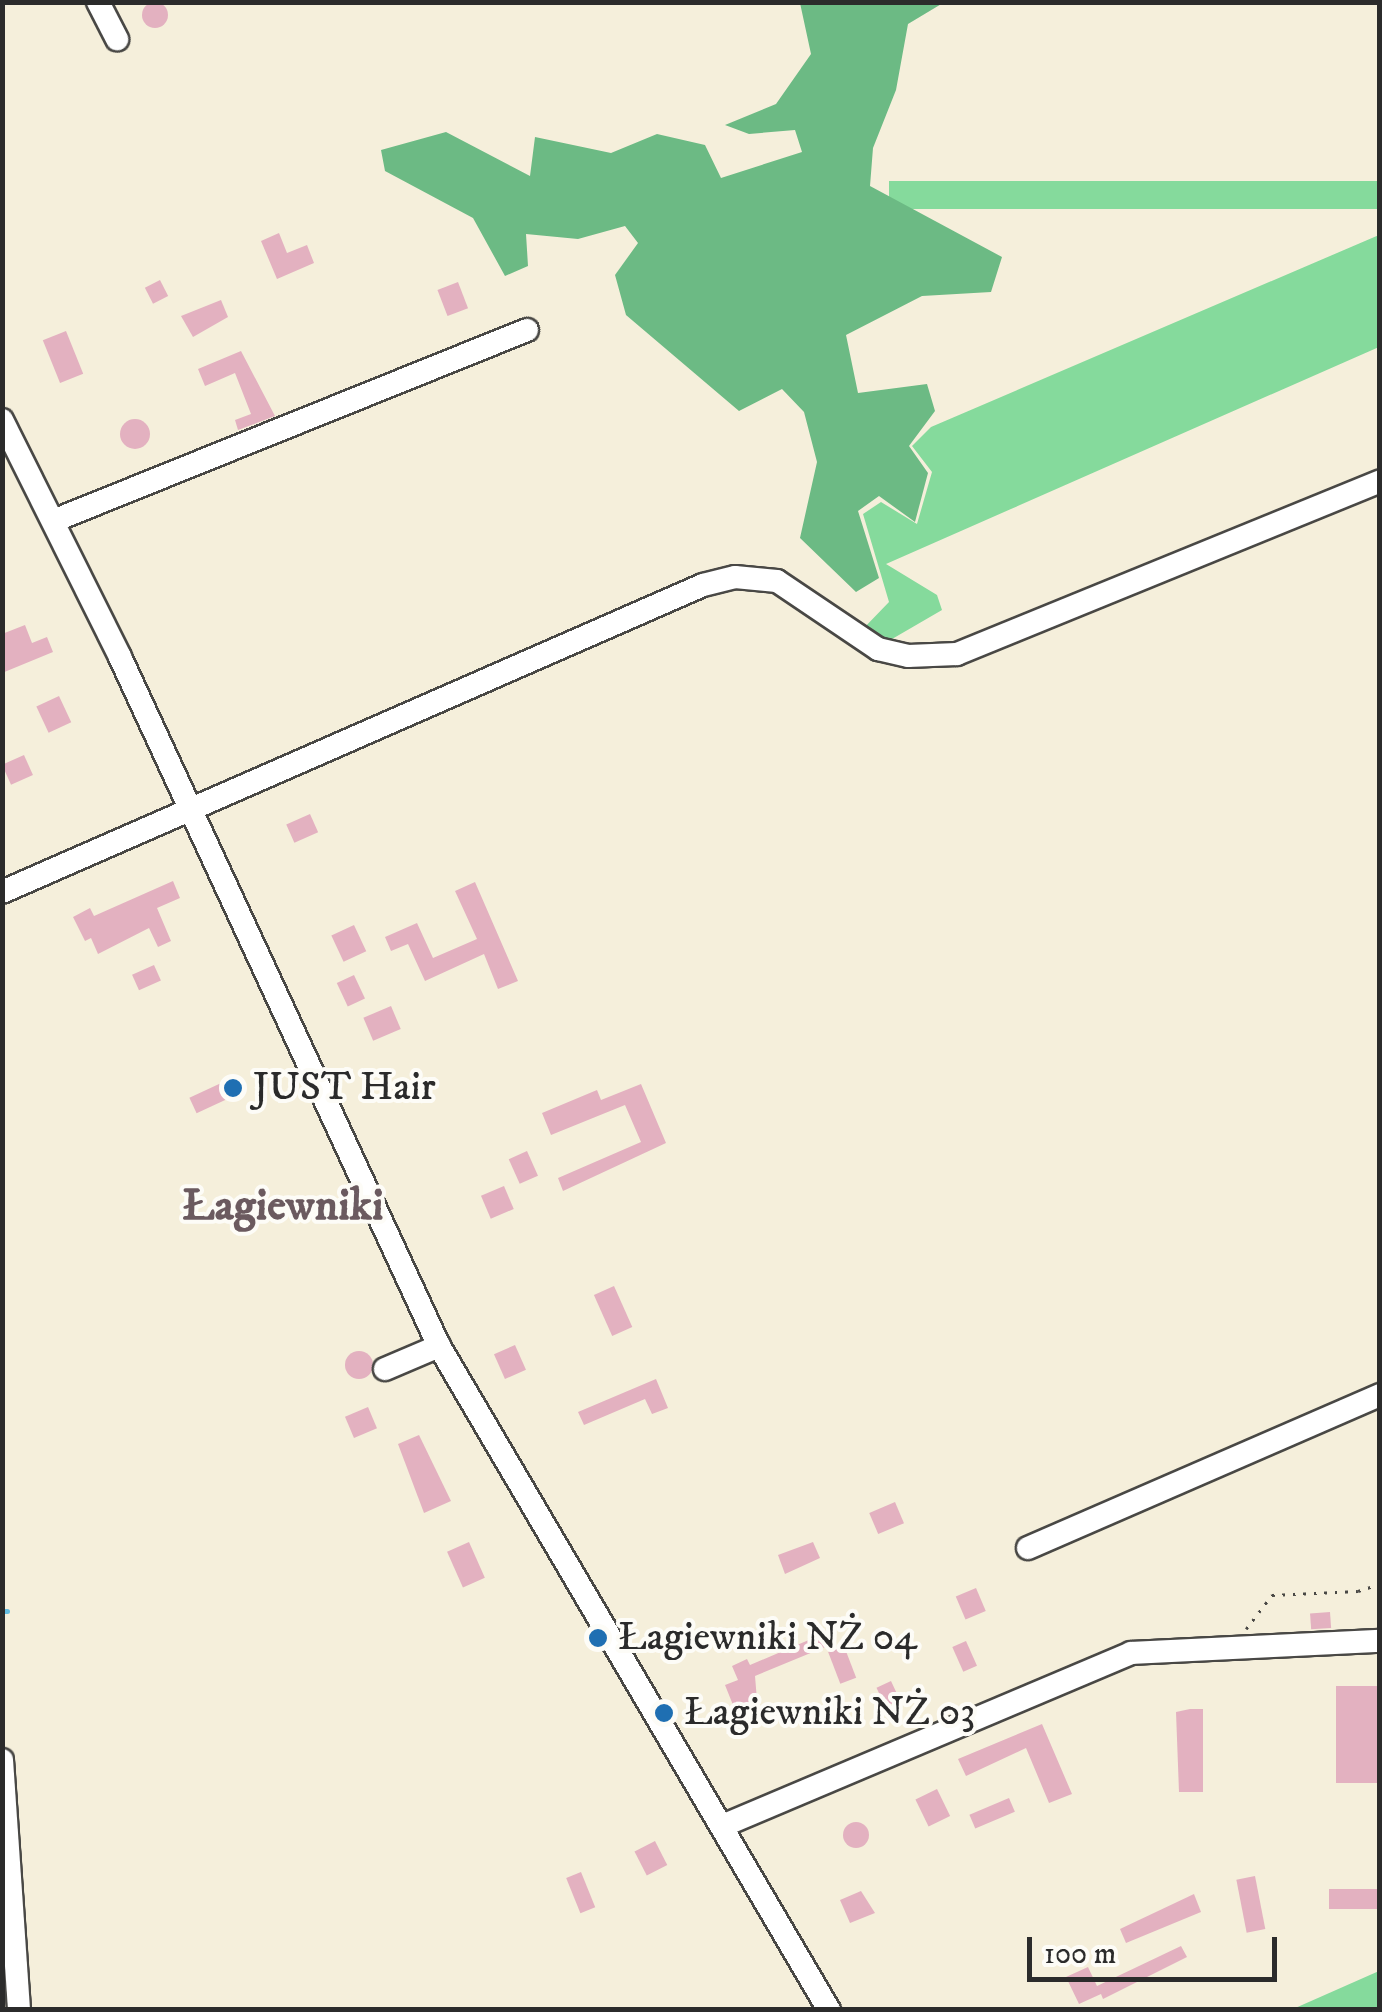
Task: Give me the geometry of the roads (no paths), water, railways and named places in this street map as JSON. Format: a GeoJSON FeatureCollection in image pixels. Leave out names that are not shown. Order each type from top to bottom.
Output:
{"type":"FeatureCollection","features":[{"type":"Feature","properties":{"kind":"street"},"geometry":{"type":"LineString","coordinates":[[98,2],[117,39]]}},
{"type":"Feature","properties":{"kind":"street"},"geometry":{"type":"LineString","coordinates":[[53,521],[527,330]]}},
{"type":"Feature","properties":{"kind":"street"},"geometry":{"type":"LineString","coordinates":[[2,420],[192,811],[440,1346],[829,2010]]}},
{"type":"Feature","properties":{"kind":"street"},"geometry":{"type":"LineString","coordinates":[[2,892],[719,580],[776,581],[878,648],[940,657],[974,650],[1380,481]]}},
{"type":"Feature","properties":{"kind":"street"},"geometry":{"type":"LineString","coordinates":[[384,1370],[440,1346]]}},
{"type":"Feature","properties":{"kind":"street"},"geometry":{"type":"LineString","coordinates":[[1028,1548],[1380,1395]]}},
{"type":"Feature","properties":{"kind":"street"},"geometry":{"type":"LineString","coordinates":[[722,1826],[1131,1653],[1241,1645],[1380,1642]]}},
{"type":"Feature","properties":{"kind":"street"},"geometry":{"type":"LineString","coordinates":[[2,1760],[19,2010]]}},
{"type":"Feature","properties":{"kind":"waterway"},"geometry":{"type":"LineString","coordinates":[[2,1611],[7,1611]]}},
{"type":"Feature","properties":{"kind":"place","name":"JUST Hair"},"geometry":{"type":"Point","coordinates":[233,1088]}},
{"type":"Feature","properties":{"kind":"place","name":"Łagiewniki NŻ 04"},"geometry":{"type":"Point","coordinates":[598,1638]}},
{"type":"Feature","properties":{"kind":"place","name":"Łagiewniki NŻ 03"},"geometry":{"type":"Point","coordinates":[664,1713]}},
{"type":"Feature","properties":{"kind":"district","name":"Łagiewniki"},"geometry":{"type":"Point","coordinates":[283,1207]}}]}
